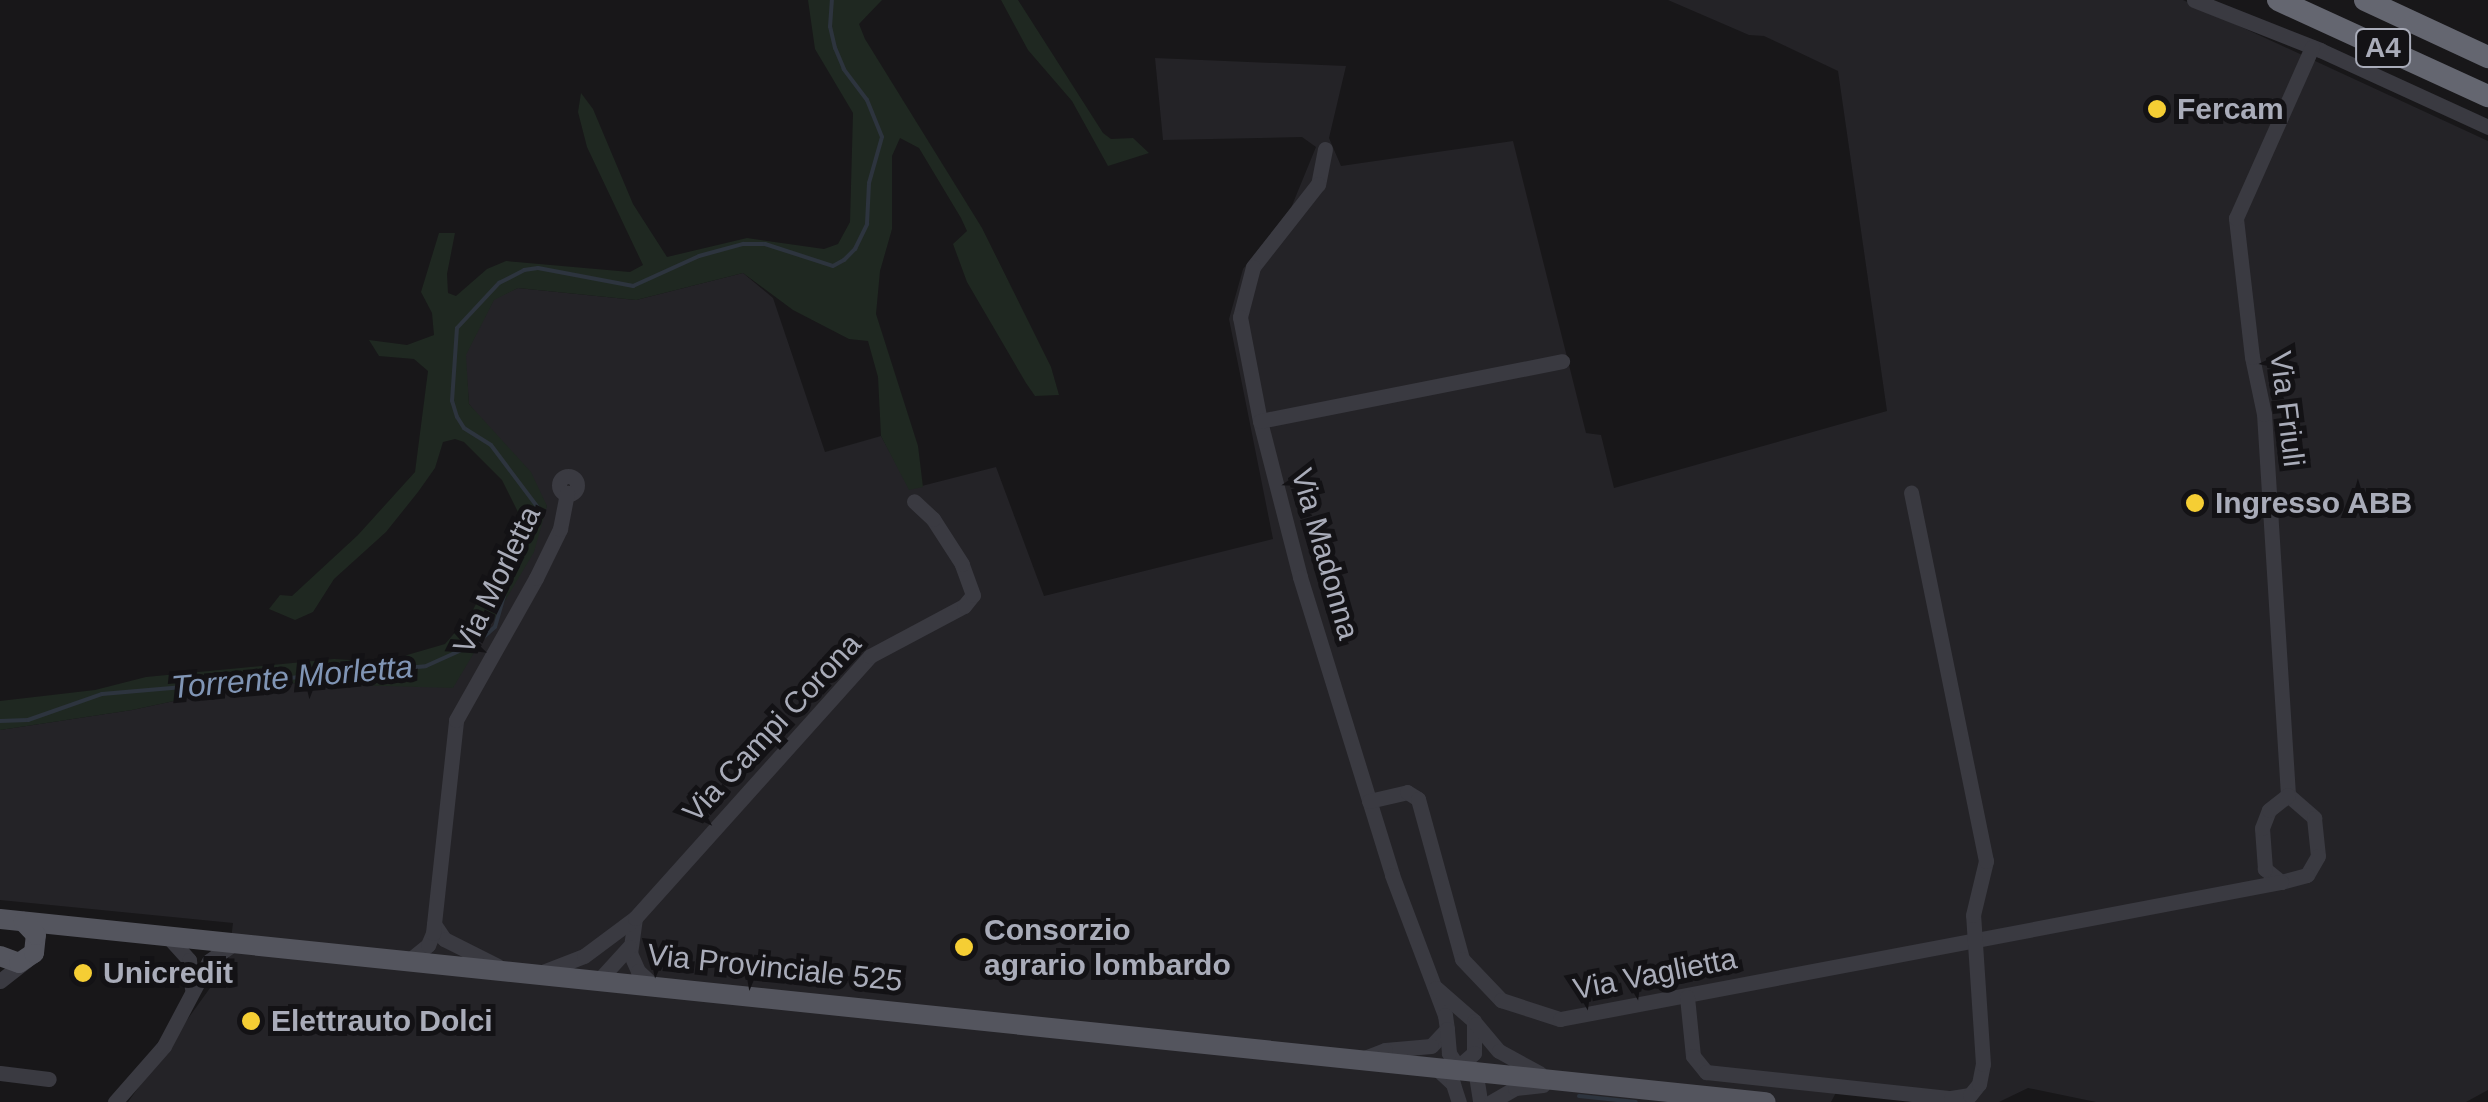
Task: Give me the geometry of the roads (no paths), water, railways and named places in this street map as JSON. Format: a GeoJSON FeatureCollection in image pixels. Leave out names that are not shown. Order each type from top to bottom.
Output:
{"type":"FeatureCollection","features":[{"type":"Feature","properties":{"kind":"highway","name":"A4"},"geometry":{"type":"LineString","coordinates":[[2278,0],[2488,96]]}},
{"type":"Feature","properties":{"kind":"highway","name":"A4"},"geometry":{"type":"LineString","coordinates":[[2364,0],[2488,57]]}},
{"type":"Feature","properties":{"kind":"main road","name":"Via Provinciale 525"},"geometry":{"type":"LineString","coordinates":[[9,922],[1432,1064],[1766,1102]]}},
{"type":"Feature","properties":{"kind":"main road","name":"Via Provinciale 525"},"geometry":{"type":"LineString","coordinates":[[9,922],[36,935],[29,958]]}},
{"type":"Feature","properties":{"kind":"main road"},"geometry":{"type":"LineString","coordinates":[[0,956],[14,963],[85,930]]}},
{"type":"Feature","properties":{"kind":"street"},"geometry":{"type":"LineString","coordinates":[[2194,0],[2312,47],[2488,127]]}},
{"type":"Feature","properties":{"kind":"street","name":"Via Friuli"},"geometry":{"type":"LineString","coordinates":[[2288,796],[2264,414],[2251,352],[2236,218],[2312,47]]}},
{"type":"Feature","properties":{"kind":"street","name":"Via Madonna"},"geometry":{"type":"LineString","coordinates":[[1326,149],[1318,184],[1264,249],[1246,283],[1242,339],[1300,577],[1416,948],[1447,1029],[1449,1052],[1467,1068],[1480,1102]]}},
{"type":"Feature","properties":{"kind":"street"},"geometry":{"type":"LineString","coordinates":[[1260,421],[1562,361]]}},
{"type":"Feature","properties":{"kind":"street"},"geometry":{"type":"LineString","coordinates":[[1687,997],[1693,1056],[1706,1072],[1960,1097],[1976,1089],[1983,1069],[1979,938],[1974,907],[1986,875],[1986,861],[1911,493]]}},
{"type":"Feature","properties":{"kind":"street","name":"Via Morletta"},"geometry":{"type":"LineString","coordinates":[[433,928],[456,720],[552,546],[567,494]]}},
{"type":"Feature","properties":{"kind":"street","name":"Via Campi Corona"},"geometry":{"type":"LineString","coordinates":[[537,974],[584,956],[635,918],[870,656],[964,606],[974,595],[962,564],[934,519],[914,502]]}},
{"type":"Feature","properties":{"kind":"street","name":"Via Vaglietta"},"geometry":{"type":"LineString","coordinates":[[1370,801],[1406,792],[1418,799],[1456,948],[1474,976],[1501,1000],[1529,1013],[1570,1019],[1979,938]]}},
{"type":"Feature","properties":{"kind":"street"},"geometry":{"type":"LineString","coordinates":[[1979,938],[2282,882],[2310,873],[2318,856],[2314,818],[2288,796],[2264,818],[2264,864],[2270,876],[2282,882]]}},
{"type":"Feature","properties":{"kind":"street"},"geometry":{"type":"LineString","coordinates":[[2239,890],[2264,864]]}},
{"type":"Feature","properties":{"kind":"street"},"geometry":{"type":"LineString","coordinates":[[635,918],[629,947],[636,967],[654,986]]}},
{"type":"Feature","properties":{"kind":"street"},"geometry":{"type":"LineString","coordinates":[[408,962],[428,945],[433,928]]}},
{"type":"Feature","properties":{"kind":"street"},"geometry":{"type":"LineString","coordinates":[[433,928],[438,949],[452,966]]}},
{"type":"Feature","properties":{"kind":"street"},"geometry":{"type":"LineString","coordinates":[[433,928],[458,948],[510,972]]}},
{"type":"Feature","properties":{"kind":"street"},"geometry":{"type":"LineString","coordinates":[[171,940],[189,960],[192,992]]}},
{"type":"Feature","properties":{"kind":"street"},"geometry":{"type":"LineString","coordinates":[[598,980],[598,954],[604,942]]}},
{"type":"Feature","properties":{"kind":"street"},"geometry":{"type":"LineString","coordinates":[[115,1102],[164,1046],[209,961],[232,945]]}},
{"type":"Feature","properties":{"kind":"street"},"geometry":{"type":"LineString","coordinates":[[598,980],[629,947]]}},
{"type":"Feature","properties":{"kind":"street"},"geometry":{"type":"LineString","coordinates":[[0,981],[29,958]]}},
{"type":"Feature","properties":{"kind":"street","name":"Via Madonna"},"geometry":{"type":"LineString","coordinates":[[1433,985],[1474,1021],[1507,1058],[1552,1078]]}},
{"type":"Feature","properties":{"kind":"street"},"geometry":{"type":"LineString","coordinates":[[1460,1102],[1474,1053],[1474,1021]]}},
{"type":"Feature","properties":{"kind":"street"},"geometry":{"type":"LineString","coordinates":[[1364,1058],[1388,1050],[1426,1048],[1447,1029]]}},
{"type":"Feature","properties":{"kind":"street"},"geometry":{"type":"LineString","coordinates":[[1432,1064],[1453,1084],[1460,1102]]}},
{"type":"Feature","properties":{"kind":"street"},"geometry":{"type":"LineString","coordinates":[[0,1073],[49,1079]]}},
{"type":"Feature","properties":{"kind":"street"},"geometry":{"type":"LineString","coordinates":[[1490,1102],[1523,1086],[1580,1082]]}},
{"type":"Feature","properties":{"kind":"waterway","name":"Torrente Morletta"},"geometry":{"type":"LineString","coordinates":[[0,721],[28,720],[102,694],[426,666],[477,643],[495,627],[518,547],[539,509],[491,445],[464,428],[457,417],[452,401],[457,328],[499,283],[524,270],[538,268],[633,286],[699,256],[743,244],[765,244],[833,266],[844,260],[855,249],[867,224],[869,183],[882,137],[867,100],[844,69],[835,48],[830,27],[832,0]]}},
{"type":"Feature","properties":{"kind":"waterway"},"geometry":{"type":"LineString","coordinates":[[1579,1096],[1636,1102]]}},
{"type":"Feature","properties":{"kind":"place","name":"Fercam"},"geometry":{"type":"Point","coordinates":[2157,109]}},
{"type":"Feature","properties":{"kind":"place","name":"Ingresso ABB"},"geometry":{"type":"Point","coordinates":[2195,503]}},
{"type":"Feature","properties":{"kind":"place","name":"Consorzio agrario lombardo"},"geometry":{"type":"Point","coordinates":[964,947]}},
{"type":"Feature","properties":{"kind":"place","name":"Unicredit"},"geometry":{"type":"Point","coordinates":[83,973]}},
{"type":"Feature","properties":{"kind":"place","name":"Elettrauto Dolci"},"geometry":{"type":"Point","coordinates":[251,1021]}}]}
